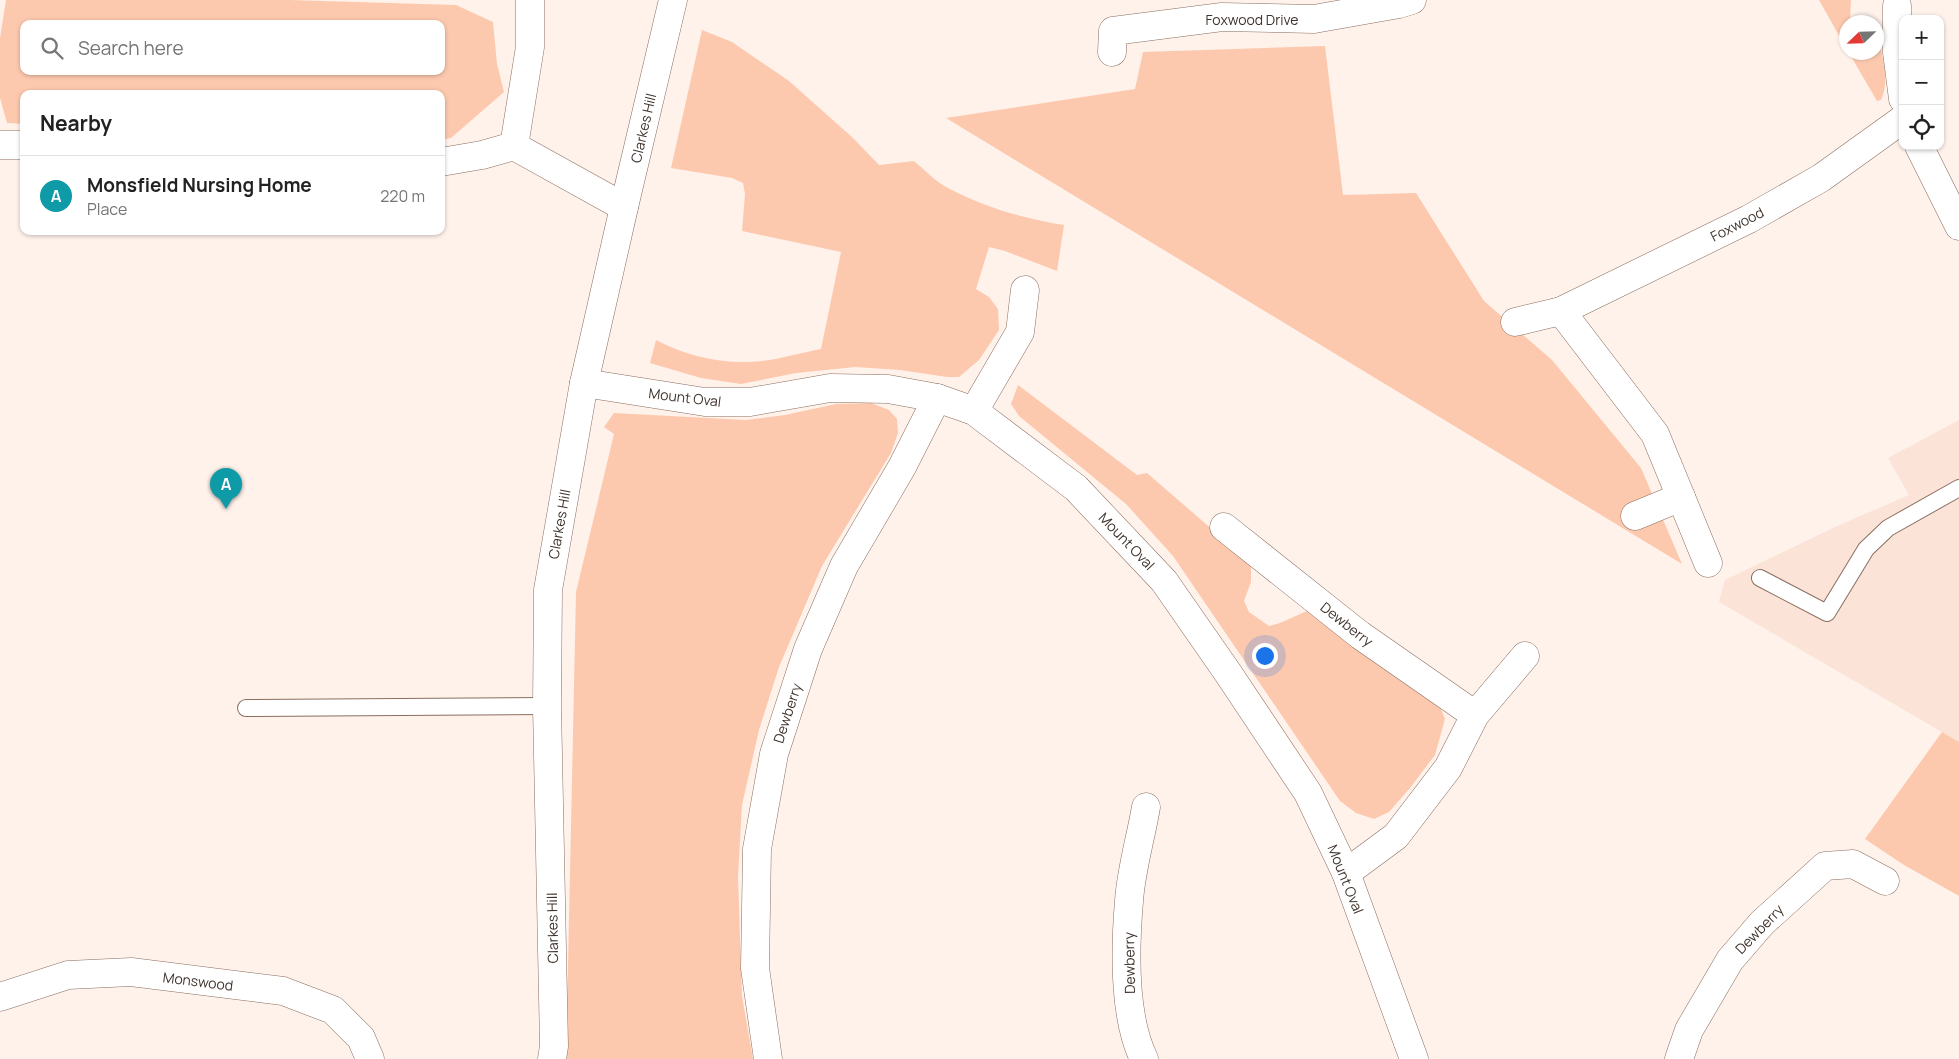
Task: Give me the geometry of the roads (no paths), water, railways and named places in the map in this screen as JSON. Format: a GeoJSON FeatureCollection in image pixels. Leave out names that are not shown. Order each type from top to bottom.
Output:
{"type":"FeatureCollection","features":[{"type":"Feature","properties":{"kind":"street"},"geometry":{"type":"LineString","coordinates":[[514,146],[530,47],[530,0]]}},
{"type":"Feature","properties":{"kind":"street","name":"Clarkes Hill"},"geometry":{"type":"LineString","coordinates":[[552,1059],[554,1046],[547,706],[548,590],[584,383],[673,0]]}},
{"type":"Feature","properties":{"kind":"street","name":"Foxwood Drive"},"geometry":{"type":"LineString","coordinates":[[1112,52],[1113,31],[1222,17],[1314,19],[1412,0]]}},
{"type":"Feature","properties":{"kind":"street"},"geometry":{"type":"LineString","coordinates":[[1897,6],[1899,68]]}},
{"type":"Feature","properties":{"kind":"street","name":"Foxwood"},"geometry":{"type":"LineString","coordinates":[[1514,322],[1561,312],[1749,219],[1821,178],[1899,121]]}},
{"type":"Feature","properties":{"kind":"street"},"geometry":{"type":"LineString","coordinates":[[0,145],[20,145]]}},
{"type":"Feature","properties":{"kind":"street"},"geometry":{"type":"LineString","coordinates":[[445,161],[482,155],[514,146],[624,207]]}},
{"type":"Feature","properties":{"kind":"street"},"geometry":{"type":"LineString","coordinates":[[1921,150],[1959,226]]}},
{"type":"Feature","properties":{"kind":"street"},"geometry":{"type":"LineString","coordinates":[[974,411],[1020,332],[1024,290]]}},
{"type":"Feature","properties":{"kind":"street"},"geometry":{"type":"LineString","coordinates":[[1561,312],[1655,434],[1708,563]]}},
{"type":"Feature","properties":{"kind":"street","name":"Mount Oval"},"geometry":{"type":"LineString","coordinates":[[584,383],[705,402],[750,402],[830,388],[888,389],[937,398],[974,411],[1076,488],[1164,581],[1308,793],[1346,873],[1414,1059]]}},
{"type":"Feature","properties":{"kind":"street","name":"Dewberry"},"geometry":{"type":"LineString","coordinates":[[768,1059],[756,968],[757,849],[774,754],[808,649],[844,566],[902,467],[937,398]]}},
{"type":"Feature","properties":{"kind":"street"},"geometry":{"type":"LineString","coordinates":[[1635,516],[1681,497]]}},
{"type":"Feature","properties":{"kind":"street","name":"Dewberry"},"geometry":{"type":"LineString","coordinates":[[1224,527],[1360,635],[1475,715]]}},
{"type":"Feature","properties":{"kind":"street"},"geometry":{"type":"LineString","coordinates":[[1346,873],[1396,836],[1448,768],[1475,715],[1525,656]]}},
{"type":"Feature","properties":{"kind":"street","name":"Dewberry"},"geometry":{"type":"LineString","coordinates":[[1144,1059],[1137,1045],[1127,986],[1129,900],[1146,807]]}},
{"type":"Feature","properties":{"kind":"street","name":"Dewberry"},"geometry":{"type":"LineString","coordinates":[[1678,1059],[1689,1030],[1730,960],[1762,922],[1825,866],[1853,864],[1885,881]]}},
{"type":"Feature","properties":{"kind":"street","name":"Monswood"},"geometry":{"type":"LineString","coordinates":[[0,997],[68,975],[131,972],[283,991],[333,1010],[361,1038],[370,1059]]}},
{"type":"Feature","properties":{"kind":"lane"},"geometry":{"type":"LineString","coordinates":[[1760,578],[1827,613],[1866,549],[1888,528],[1959,488]]}},
{"type":"Feature","properties":{"kind":"lane"},"geometry":{"type":"LineString","coordinates":[[246,708],[547,706]]}},
{"type":"Feature","properties":{"kind":"place","name":"Monsfield Nursing Home"},"geometry":{"type":"Point","coordinates":[226,509]}}]}
